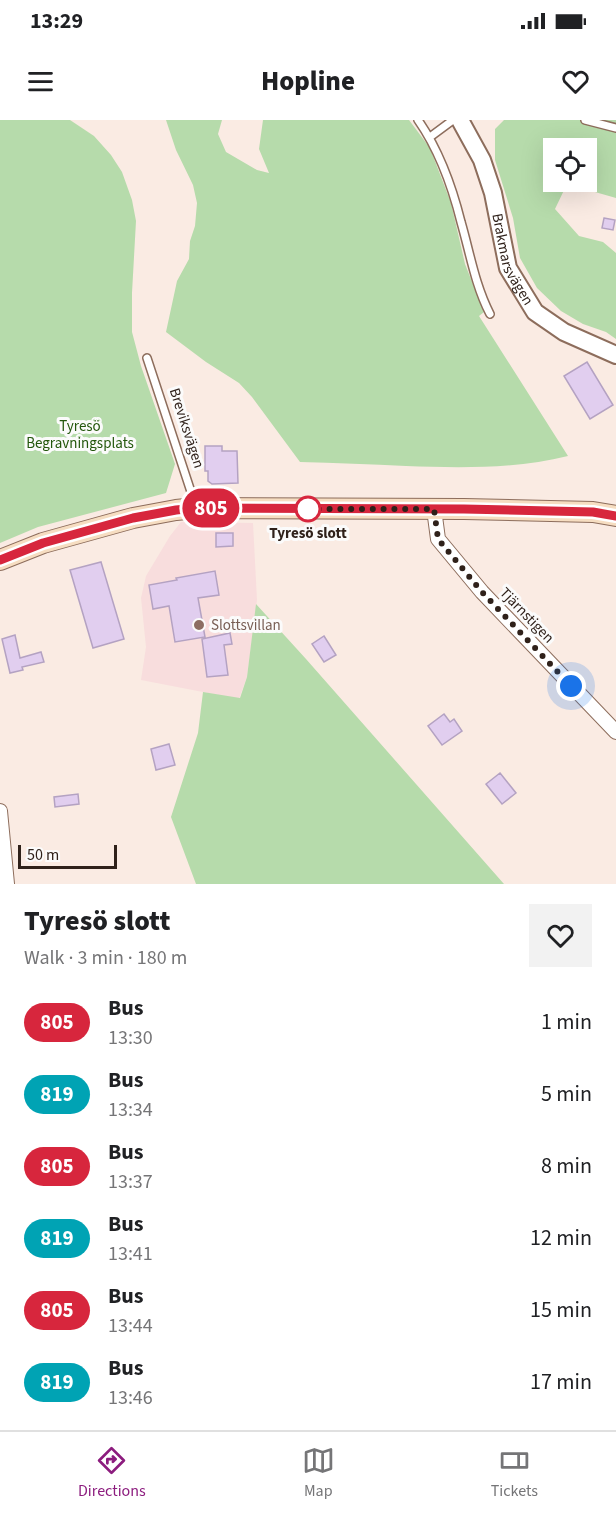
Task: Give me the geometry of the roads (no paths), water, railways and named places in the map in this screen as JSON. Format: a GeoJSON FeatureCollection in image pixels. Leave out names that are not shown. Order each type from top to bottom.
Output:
{"type":"FeatureCollection","features":[{"type":"Feature","properties":{"kind":"main road"},"geometry":{"type":"LineString","coordinates":[[0,560],[43,543],[133,518],[196,508],[593,512],[616,509]]}},
{"type":"Feature","properties":{"kind":"main road"},"geometry":{"type":"LineString","coordinates":[[593,512],[616,516]]}},
{"type":"Feature","properties":{"kind":"street","name":"Brakmarsvägen"},"geometry":{"type":"LineString","coordinates":[[460,120],[482,160],[493,193],[508,268],[535,312],[564,332],[616,355]]}},
{"type":"Feature","properties":{"kind":"street","name":"Tjärnstigen"},"geometry":{"type":"LineString","coordinates":[[434,509],[438,539],[474,583],[616,732]]}},
{"type":"Feature","properties":{"kind":"street"},"geometry":{"type":"LineString","coordinates":[[0,811],[7,884]]}},
{"type":"Feature","properties":{"kind":"lane"},"geometry":{"type":"LineString","coordinates":[[418,120],[430,137],[445,171],[461,220],[474,276],[490,314]]}},
{"type":"Feature","properties":{"kind":"lane"},"geometry":{"type":"LineString","coordinates":[[430,137],[453,120]]}},
{"type":"Feature","properties":{"kind":"lane"},"geometry":{"type":"LineString","coordinates":[[585,120],[616,128]]}},
{"type":"Feature","properties":{"kind":"lane","name":"Breviksvägen"},"geometry":{"type":"LineString","coordinates":[[147,358],[196,508]]}},
{"type":"Feature","properties":{"kind":"place","name":"Tyresö slott"},"geometry":{"type":"Point","coordinates":[308,509]}},
{"type":"Feature","properties":{"kind":"place","name":"Slottsvillan"},"geometry":{"type":"Point","coordinates":[199,625]}},
{"type":"Feature","properties":{"kind":"park label","name":"Tyresö Begravningsplats"},"geometry":{"type":"Point","coordinates":[80,434]}}]}
